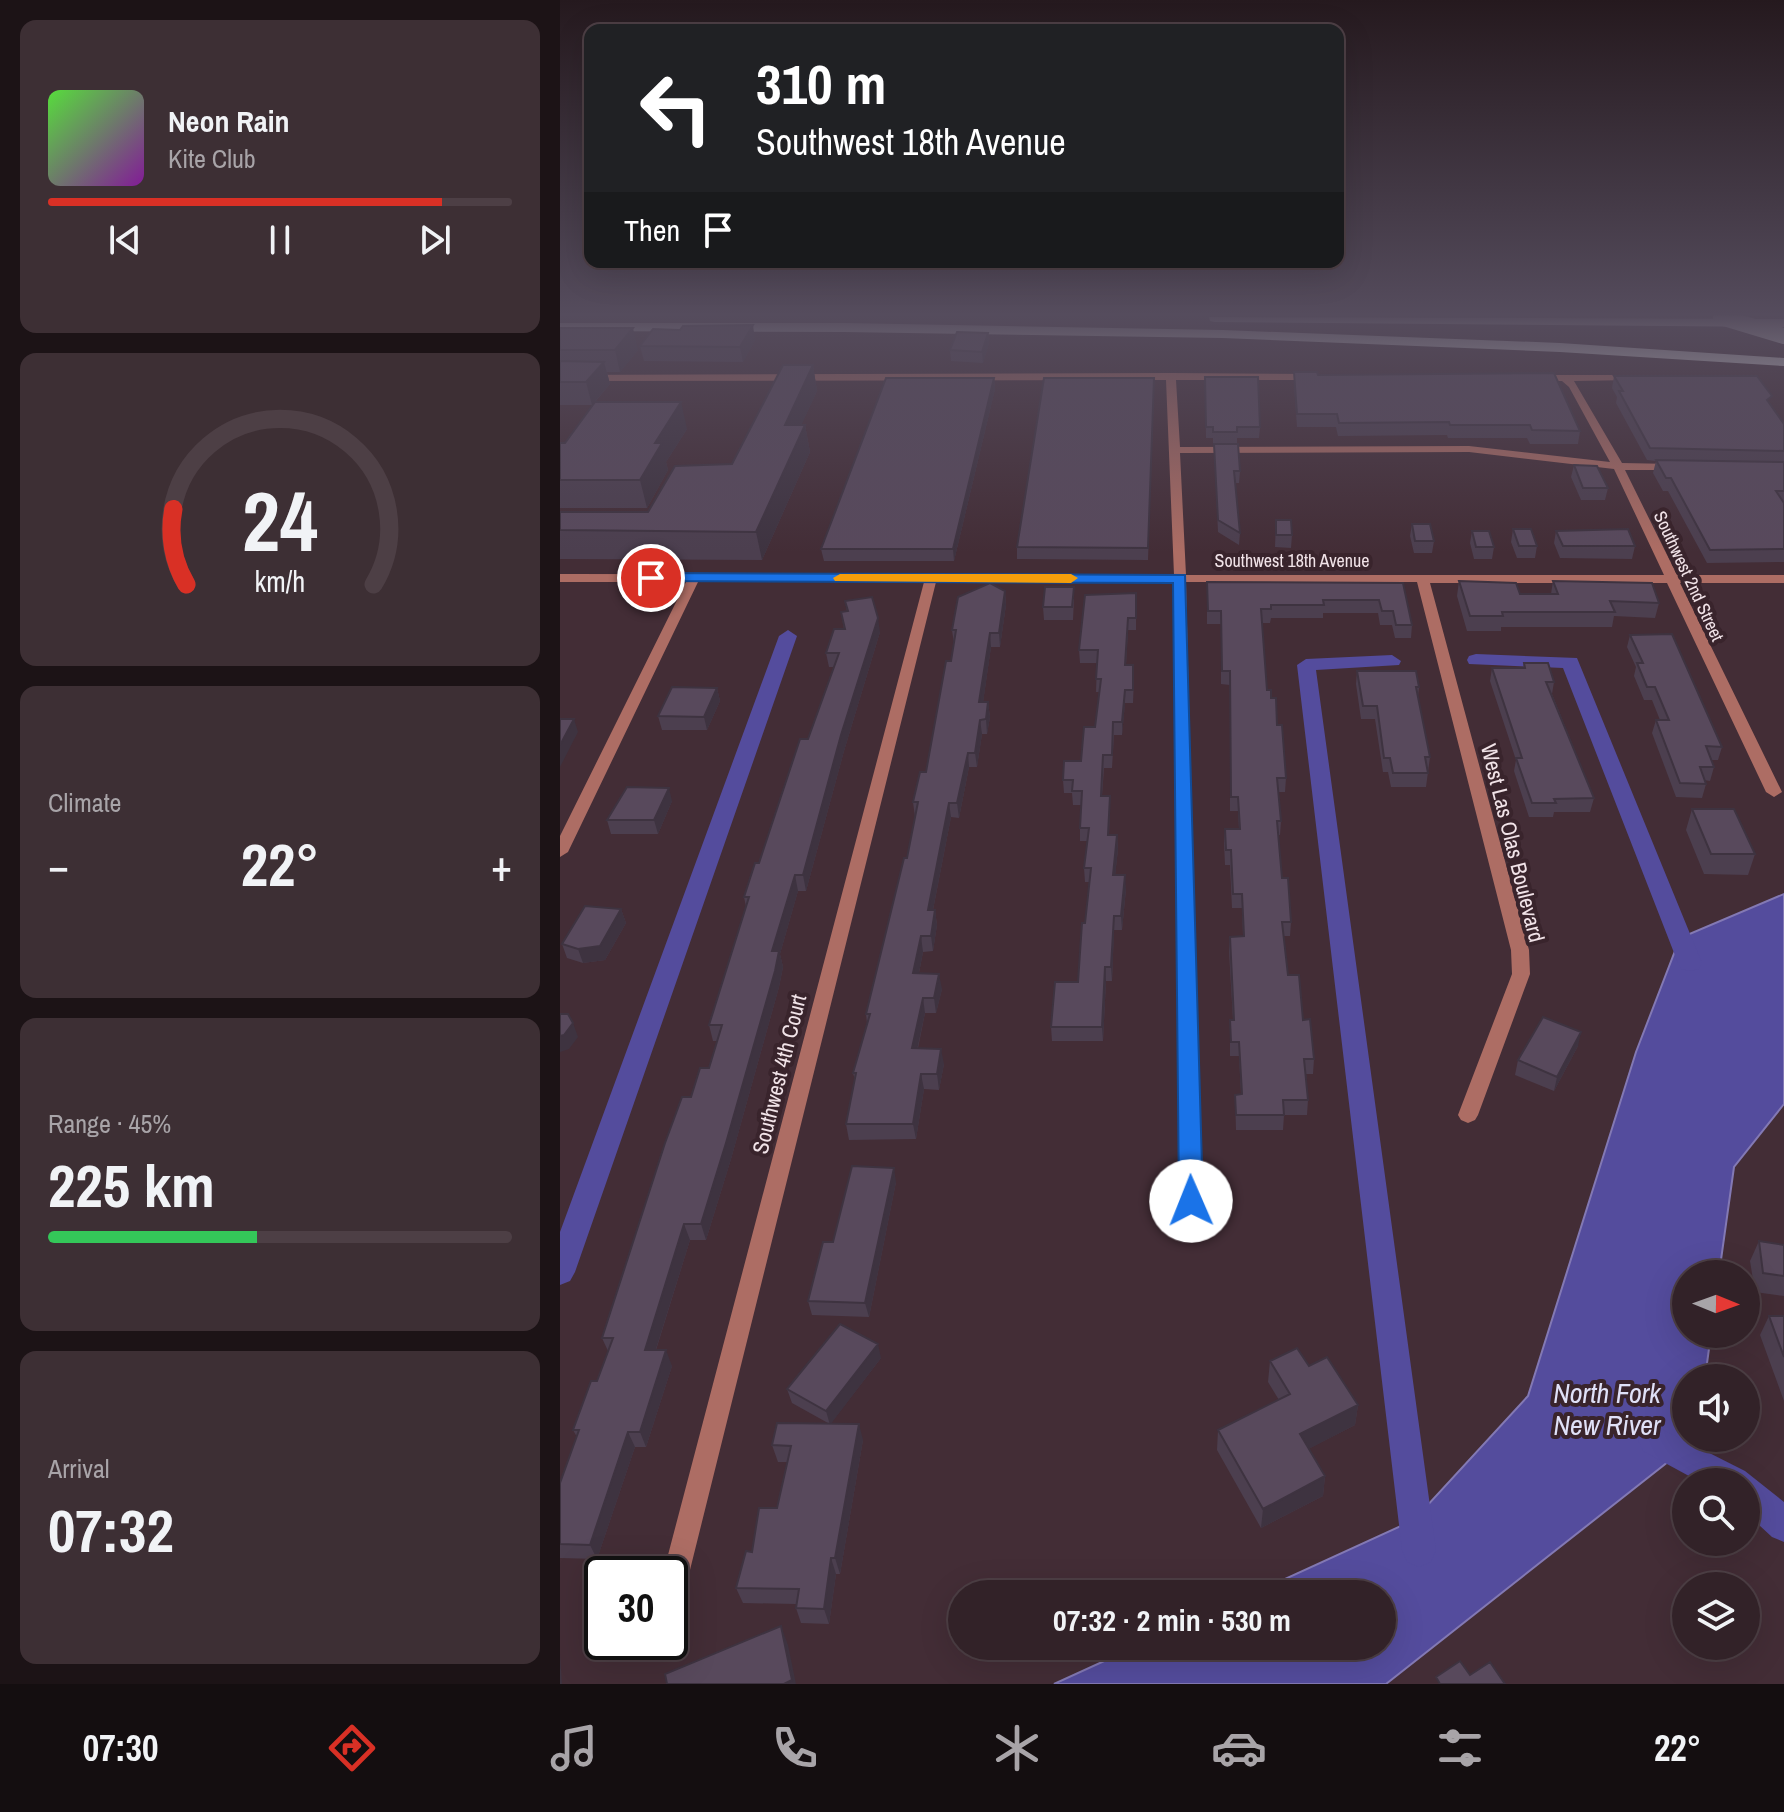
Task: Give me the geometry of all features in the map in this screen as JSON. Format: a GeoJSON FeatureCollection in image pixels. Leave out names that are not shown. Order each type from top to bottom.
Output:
{"type":"FeatureCollection","features":[{"type":"Feature","properties":{"kind":"street"},"geometry":{"type":"LineString","coordinates":[[1172,396],[1180,578],[1191,1201]]}},
{"type":"Feature","properties":{"kind":"street","name":"Southwest 2nd Street"},"geometry":{"type":"LineString","coordinates":[[1579,396],[1618,466],[1774,792]]}},
{"type":"Feature","properties":{"kind":"street"},"geometry":{"type":"LineString","coordinates":[[1176,450],[1469,449],[1618,466],[1693,468]]}},
{"type":"Feature","properties":{"kind":"street","name":"Southwest 18th Avenue"},"geometry":{"type":"LineString","coordinates":[[560,578],[1784,579]]}},
{"type":"Feature","properties":{"kind":"street"},"geometry":{"type":"LineString","coordinates":[[560,852],[694,578]]}},
{"type":"Feature","properties":{"kind":"street","name":"Southwest 4th Court"},"geometry":{"type":"LineString","coordinates":[[681,1556],[931,578]]}},
{"type":"Feature","properties":{"kind":"street","name":"West Las Olas Boulevard"},"geometry":{"type":"LineString","coordinates":[[1422,578],[1520,950],[1521,974],[1468,1115]]}},
{"type":"Feature","properties":{"kind":"water","name":"North Fork New River"},"geometry":{"type":"Polygon","coordinates":[[[1784,894],[1784,1104],[1734,1167],[1721,1260],[1672,1260],[1672,1348],[1709,1348],[1707,1364],[1672,1364],[1672,1452],[1680,1452],[1386,1684],[1054,1684],[1106,1660],[1396,1660],[1396,1580],[1283,1580],[1414,1520],[1528,1396],[1636,1052],[1680,938],[1784,894]]]}},
{"type":"Feature","properties":{"kind":"building"},"geometry":{"type":"Polygon","coordinates":[[[767,396],[799,396],[785,425],[805,425],[756,532],[560,530],[560,512],[648,512],[675,466],[732,464],[767,396]]]}},
{"type":"Feature","properties":{"kind":"building"},"geometry":{"type":"Polygon","coordinates":[[[879,396],[990,396],[953,549],[821,549],[879,396]]]}},
{"type":"Feature","properties":{"kind":"building"},"geometry":{"type":"Polygon","coordinates":[[[1041,396],[1153,396],[1148,548],[1017,547],[1041,396]]]}},
{"type":"Feature","properties":{"kind":"building"},"geometry":{"type":"Polygon","coordinates":[[[1205,396],[1259,396],[1260,427],[1237,427],[1237,432],[1213,432],[1213,427],[1206,427],[1205,396]]]}},
{"type":"Feature","properties":{"kind":"building"},"geometry":{"type":"Polygon","coordinates":[[[1296,396],[1564,396],[1580,431],[1532,430],[1530,425],[1450,425],[1449,422],[1339,423],[1337,414],[1297,414],[1296,396]]]}},
{"type":"Feature","properties":{"kind":"building"},"geometry":{"type":"Polygon","coordinates":[[[1621,396],[1772,396],[1767,400],[1784,424],[1784,451],[1650,448],[1621,396]]]}},
{"type":"Feature","properties":{"kind":"building"},"geometry":{"type":"Polygon","coordinates":[[[595,402],[681,402],[655,443],[662,443],[640,480],[560,480],[560,443],[565,443],[595,402]]]}},
{"type":"Feature","properties":{"kind":"building"},"geometry":{"type":"Polygon","coordinates":[[[1214,444],[1238,444],[1240,471],[1234,471],[1240,533],[1218,520],[1214,444]]]}},
{"type":"Feature","properties":{"kind":"building"},"geometry":{"type":"Polygon","coordinates":[[[1656,460],[1784,462],[1784,491],[1776,491],[1784,503],[1784,549],[1710,550],[1671,478],[1666,478],[1656,460]]]}},
{"type":"Feature","properties":{"kind":"building"},"geometry":{"type":"Polygon","coordinates":[[[1574,465],[1597,466],[1608,488],[1583,488],[1574,465]]]}},
{"type":"Feature","properties":{"kind":"building"},"geometry":{"type":"Polygon","coordinates":[[[1276,520],[1291,520],[1292,535],[1276,535],[1276,520]]]}},
{"type":"Feature","properties":{"kind":"building"},"geometry":{"type":"Polygon","coordinates":[[[1412,524],[1430,524],[1434,541],[1415,541],[1412,524]]]}},
{"type":"Feature","properties":{"kind":"building"},"geometry":{"type":"Polygon","coordinates":[[[1513,529],[1531,529],[1537,546],[1519,546],[1513,529]]]}},
{"type":"Feature","properties":{"kind":"building"},"geometry":{"type":"Polygon","coordinates":[[[1628,529],[1635,546],[1563,546],[1556,531],[1628,529]]]}},
{"type":"Feature","properties":{"kind":"building"},"geometry":{"type":"Polygon","coordinates":[[[1472,531],[1489,531],[1494,547],[1476,547],[1472,531]]]}},
{"type":"Feature","properties":{"kind":"building"},"geometry":{"type":"Polygon","coordinates":[[[1459,581],[1516,583],[1520,594],[1558,594],[1553,581],[1652,583],[1659,603],[1610,601],[1615,612],[1502,612],[1503,616],[1470,616],[1459,581]]]}},
{"type":"Feature","properties":{"kind":"building"},"geometry":{"type":"Polygon","coordinates":[[[1207,582],[1403,583],[1412,625],[1396,625],[1393,611],[1382,611],[1379,600],[1323,600],[1324,605],[1271,605],[1271,609],[1261,609],[1267,690],[1271,690],[1271,698],[1276,698],[1277,725],[1282,725],[1286,778],[1277,778],[1281,821],[1277,821],[1282,878],[1288,878],[1291,922],[1282,922],[1288,975],[1299,975],[1303,1020],[1310,1019],[1314,1059],[1304,1059],[1308,1100],[1283,1100],[1284,1115],[1236,1115],[1235,1095],[1242,1094],[1239,1042],[1231,1042],[1230,1020],[1234,1020],[1230,937],[1244,936],[1242,894],[1233,894],[1231,850],[1226,850],[1225,829],[1240,829],[1238,797],[1231,797],[1230,671],[1222,671],[1221,611],[1208,611],[1207,582]]]}},
{"type":"Feature","properties":{"kind":"building"},"geometry":{"type":"Polygon","coordinates":[[[990,583],[1005,591],[999,633],[990,633],[979,702],[988,702],[986,719],[980,720],[975,753],[968,753],[957,803],[949,803],[928,910],[935,910],[931,936],[921,936],[913,973],[939,974],[934,998],[923,998],[912,1048],[941,1049],[937,1074],[921,1074],[913,1124],[846,1124],[856,1073],[853,1073],[870,1014],[866,1014],[904,858],[907,858],[918,802],[913,802],[920,772],[926,772],[946,661],[951,661],[958,597],[990,583]]]}},
{"type":"Feature","properties":{"kind":"building"},"geometry":{"type":"Polygon","coordinates":[[[1045,587],[1074,587],[1072,607],[1043,607],[1045,587]]]}},
{"type":"Feature","properties":{"kind":"building"},"geometry":{"type":"Polygon","coordinates":[[[1136,593],[1136,618],[1128,618],[1125,665],[1133,665],[1133,690],[1125,690],[1122,722],[1113,722],[1112,755],[1103,755],[1101,796],[1110,796],[1108,835],[1117,835],[1113,875],[1125,875],[1121,916],[1114,916],[1111,967],[1105,967],[1102,1027],[1051,1027],[1055,982],[1078,982],[1082,923],[1085,923],[1091,868],[1084,868],[1089,828],[1080,828],[1082,791],[1072,791],[1073,780],[1063,780],[1064,761],[1081,761],[1084,727],[1095,727],[1101,679],[1096,679],[1098,650],[1079,650],[1085,595],[1136,593]]]}},
{"type":"Feature","properties":{"kind":"building"},"geometry":{"type":"Polygon","coordinates":[[[872,597],[878,618],[841,735],[803,875],[795,875],[772,951],[779,951],[775,971],[726,1143],[701,1224],[684,1224],[645,1350],[666,1350],[640,1432],[628,1432],[590,1545],[560,1544],[560,1483],[579,1430],[573,1430],[591,1381],[597,1381],[613,1338],[602,1338],[682,1097],[691,1097],[700,1068],[709,1068],[722,1025],[709,1025],[749,897],[744,897],[755,863],[759,863],[800,739],[808,739],[839,653],[826,653],[834,629],[845,629],[841,612],[848,611],[845,601],[872,597]]]}},
{"type":"Feature","properties":{"kind":"building"},"geometry":{"type":"Polygon","coordinates":[[[1672,634],[1722,747],[1706,746],[1714,767],[1700,767],[1706,784],[1680,783],[1656,720],[1669,720],[1655,687],[1647,687],[1637,663],[1643,663],[1630,635],[1672,634]]]}},
{"type":"Feature","properties":{"kind":"building"},"geometry":{"type":"Polygon","coordinates":[[[1524,663],[1548,663],[1554,682],[1546,682],[1594,798],[1532,803],[1516,758],[1522,758],[1492,668],[1525,668],[1524,663]]]}},
{"type":"Feature","properties":{"kind":"building"},"geometry":{"type":"Polygon","coordinates":[[[1357,671],[1416,671],[1419,687],[1416,687],[1430,757],[1425,757],[1428,773],[1393,773],[1390,758],[1384,758],[1377,706],[1363,706],[1357,671]]]}},
{"type":"Feature","properties":{"kind":"building"},"geometry":{"type":"Polygon","coordinates":[[[672,687],[717,688],[704,717],[658,716],[672,687]]]}},
{"type":"Feature","properties":{"kind":"building"},"geometry":{"type":"Polygon","coordinates":[[[560,719],[574,719],[560,745],[560,719]]]}},
{"type":"Feature","properties":{"kind":"building"},"geometry":{"type":"Polygon","coordinates":[[[627,787],[669,788],[654,820],[607,820],[627,787]]]}},
{"type":"Feature","properties":{"kind":"building"},"geometry":{"type":"Polygon","coordinates":[[[1692,809],[1734,809],[1755,854],[1711,854],[1692,809]]]}},
{"type":"Feature","properties":{"kind":"building"},"geometry":{"type":"Polygon","coordinates":[[[585,906],[621,909],[600,946],[578,949],[562,944],[585,906]]]}},
{"type":"Feature","properties":{"kind":"building"},"geometry":{"type":"Polygon","coordinates":[[[560,1014],[568,1014],[573,1023],[560,1036],[560,1014]]]}},
{"type":"Feature","properties":{"kind":"building"},"geometry":{"type":"Polygon","coordinates":[[[1543,1017],[1581,1032],[1557,1077],[1518,1060],[1543,1017]]]}},
{"type":"Feature","properties":{"kind":"building"},"geometry":{"type":"Polygon","coordinates":[[[852,1166],[894,1168],[865,1303],[808,1301],[823,1242],[833,1242],[852,1166]]]}},
{"type":"Feature","properties":{"kind":"building"},"geometry":{"type":"Polygon","coordinates":[[[1759,1241],[1784,1245],[1784,1276],[1763,1273],[1759,1241]]]}},
{"type":"Feature","properties":{"kind":"building"},"geometry":{"type":"Polygon","coordinates":[[[1769,1316],[1784,1316],[1784,1357],[1769,1316]]]}},
{"type":"Feature","properties":{"kind":"building"},"geometry":{"type":"Polygon","coordinates":[[[840,1324],[878,1344],[826,1411],[787,1389],[840,1324]]]}},
{"type":"Feature","properties":{"kind":"building"},"geometry":{"type":"Polygon","coordinates":[[[1297,1348],[1309,1366],[1327,1357],[1358,1405],[1300,1434],[1325,1476],[1263,1509],[1218,1430],[1290,1394],[1270,1361],[1297,1348]]]}},
{"type":"Feature","properties":{"kind":"building"},"geometry":{"type":"Polygon","coordinates":[[[777,1423],[859,1424],[835,1558],[831,1558],[824,1609],[796,1608],[799,1589],[736,1588],[746,1551],[752,1552],[759,1508],[777,1508],[791,1446],[772,1445],[777,1423]]]}},
{"type":"Feature","properties":{"kind":"building"},"geometry":{"type":"Polygon","coordinates":[[[781,1626],[792,1680],[784,1684],[667,1684],[665,1674],[781,1626]]]}},
{"type":"Feature","properties":{"kind":"building"},"geometry":{"type":"Polygon","coordinates":[[[1460,1661],[1470,1675],[1490,1662],[1505,1684],[1440,1684],[1436,1677],[1460,1661]]]}},
{"type":"Feature","properties":{"kind":"waterway"},"geometry":{"type":"LineString","coordinates":[[560,1272],[788,636]]}},
{"type":"Feature","properties":{"kind":"waterway"},"geometry":{"type":"LineString","coordinates":[[1476,660],[1570,662],[1690,963]]}},
{"type":"Feature","properties":{"kind":"waterway"},"geometry":{"type":"LineString","coordinates":[[1392,661],[1306,665],[1419,1550]]}},
{"type":"Feature","properties":{"kind":"waterway"},"geometry":{"type":"LineString","coordinates":[[1654,1440],[1707,1468]]}},
{"type":"Feature","properties":{"kind":"waterway"},"geometry":{"type":"LineString","coordinates":[[1760,1503],[1784,1525]]}},
{"type":"Feature","properties":{"kind":"slow traffic"},"geometry":{"type":"LineString","coordinates":[[840,578],[1071,578]]}},
{"type":"Feature","properties":{"kind":"route"},"geometry":{"type":"LineString","coordinates":[[651,578],[1180,578],[1191,1201]]}}]}
